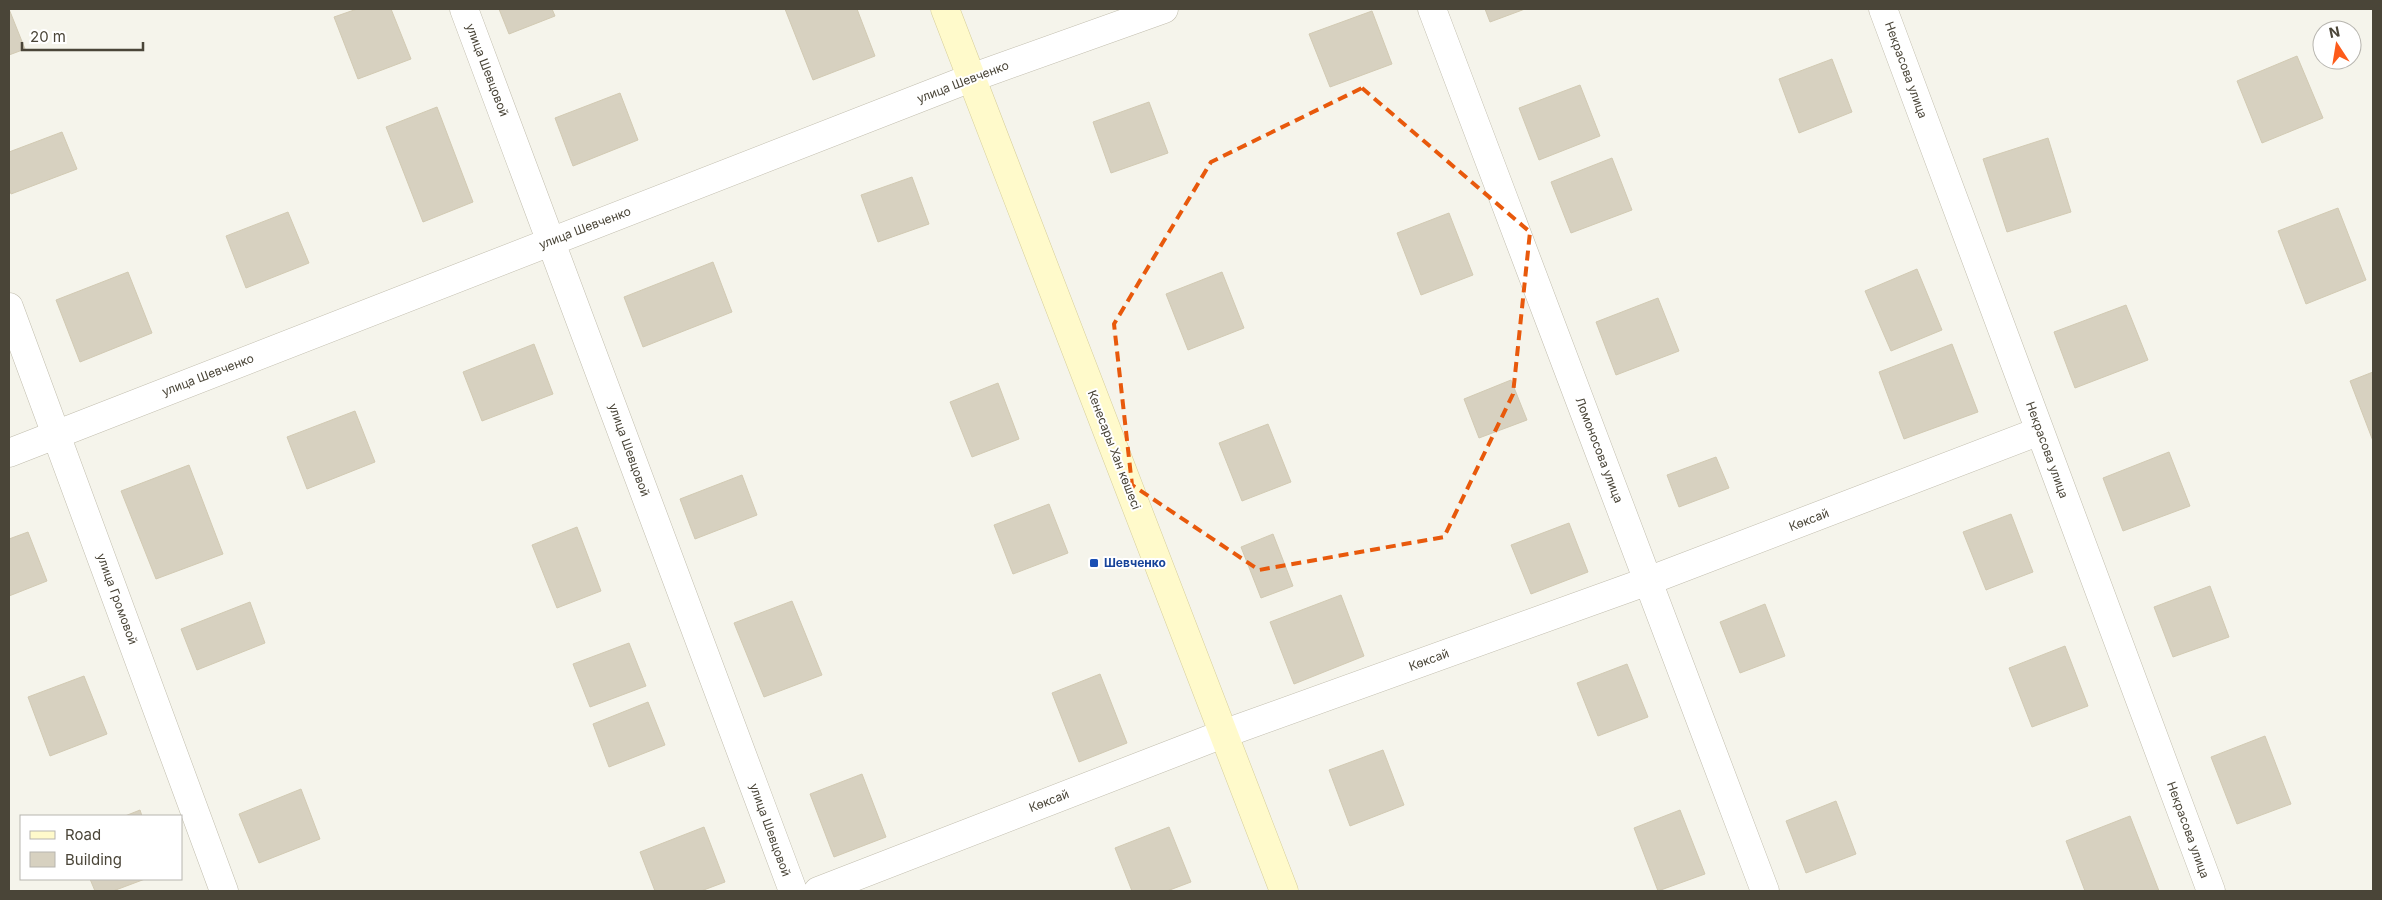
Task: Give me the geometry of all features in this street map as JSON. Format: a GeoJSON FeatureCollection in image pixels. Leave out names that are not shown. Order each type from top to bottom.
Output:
{"type":"FeatureCollection","features":[{"type":"Feature","properties":{"kind":"main road","name":"Кенесары Хан көшесі"},"geometry":{"type":"LineString","coordinates":[[945,9],[1284,891]]}},
{"type":"Feature","properties":{"kind":"street","name":"улица Шевцовой"},"geometry":{"type":"LineString","coordinates":[[464,9],[793,891]]}},
{"type":"Feature","properties":{"kind":"street","name":"улица Шевченко"},"geometry":{"type":"LineString","coordinates":[[9,453],[971,78],[1164,9]]}},
{"type":"Feature","properties":{"kind":"street","name":"Ломоносова улица"},"geometry":{"type":"LineString","coordinates":[[1432,9],[1765,891]]}},
{"type":"Feature","properties":{"kind":"street","name":"Некрасова улица"},"geometry":{"type":"LineString","coordinates":[[1883,9],[2211,891]]}},
{"type":"Feature","properties":{"kind":"street","name":"улица Громовой"},"geometry":{"type":"LineString","coordinates":[[9,307],[224,891]]}},
{"type":"Feature","properties":{"kind":"street","name":"Көксай"},"geometry":{"type":"LineString","coordinates":[[818,891],[1223,734],[1648,581],[2040,431]]}},
{"type":"Feature","properties":{"kind":"highlighted area"},"geometry":{"type":"Polygon","coordinates":[[[1362,88],[1530,232],[1513,394],[1444,537],[1259,570],[1132,485],[1114,324],[1211,162],[1362,88]]]}},
{"type":"Feature","properties":{"kind":"building"},"geometry":{"type":"Polygon","coordinates":[[[9,9],[25,49],[9,55],[9,9]]]}},
{"type":"Feature","properties":{"kind":"building"},"geometry":{"type":"Polygon","coordinates":[[[357,9],[391,9],[411,59],[358,79],[334,17],[357,9]]]}},
{"type":"Feature","properties":{"kind":"building"},"geometry":{"type":"Polygon","coordinates":[[[499,9],[552,9],[555,16],[509,34],[499,9]]]}},
{"type":"Feature","properties":{"kind":"building"},"geometry":{"type":"Polygon","coordinates":[[[785,9],[857,9],[875,56],[813,80],[785,9]]]}},
{"type":"Feature","properties":{"kind":"building"},"geometry":{"type":"Polygon","coordinates":[[[1485,9],[1525,9],[1490,22],[1485,9]]]}},
{"type":"Feature","properties":{"kind":"building"},"geometry":{"type":"Polygon","coordinates":[[[1372,11],[1392,64],[1330,87],[1309,34],[1372,11]]]}},
{"type":"Feature","properties":{"kind":"building"},"geometry":{"type":"Polygon","coordinates":[[[2297,56],[2323,118],[2262,143],[2237,81],[2297,56]]]}},
{"type":"Feature","properties":{"kind":"building"},"geometry":{"type":"Polygon","coordinates":[[[1832,59],[1852,112],[1799,133],[1779,79],[1832,59]]]}},
{"type":"Feature","properties":{"kind":"building"},"geometry":{"type":"Polygon","coordinates":[[[1580,85],[1600,136],[1539,160],[1519,108],[1580,85]]]}},
{"type":"Feature","properties":{"kind":"building"},"geometry":{"type":"Polygon","coordinates":[[[620,93],[638,140],[573,166],[555,118],[620,93]]]}},
{"type":"Feature","properties":{"kind":"building"},"geometry":{"type":"Polygon","coordinates":[[[1149,102],[1168,153],[1111,173],[1093,122],[1149,102]]]}},
{"type":"Feature","properties":{"kind":"building"},"geometry":{"type":"Polygon","coordinates":[[[437,107],[473,202],[423,222],[386,127],[437,107]]]}},
{"type":"Feature","properties":{"kind":"building"},"geometry":{"type":"Polygon","coordinates":[[[62,132],[77,169],[11,194],[9,188],[9,152],[62,132]]]}},
{"type":"Feature","properties":{"kind":"building"},"geometry":{"type":"Polygon","coordinates":[[[2048,138],[2071,212],[2007,232],[1983,159],[2048,138]]]}},
{"type":"Feature","properties":{"kind":"building"},"geometry":{"type":"Polygon","coordinates":[[[1612,158],[1632,210],[1571,233],[1551,182],[1612,158]]]}},
{"type":"Feature","properties":{"kind":"building"},"geometry":{"type":"Polygon","coordinates":[[[912,177],[929,224],[878,242],[861,195],[912,177]]]}},
{"type":"Feature","properties":{"kind":"building"},"geometry":{"type":"Polygon","coordinates":[[[2338,208],[2366,280],[2306,304],[2278,231],[2338,208]]]}},
{"type":"Feature","properties":{"kind":"building"},"geometry":{"type":"Polygon","coordinates":[[[288,212],[309,263],[246,288],[226,236],[288,212]]]}},
{"type":"Feature","properties":{"kind":"building"},"geometry":{"type":"Polygon","coordinates":[[[1449,213],[1473,275],[1421,295],[1397,233],[1449,213]]]}},
{"type":"Feature","properties":{"kind":"building"},"geometry":{"type":"Polygon","coordinates":[[[713,262],[732,312],[643,347],[624,297],[713,262]]]}},
{"type":"Feature","properties":{"kind":"building"},"geometry":{"type":"Polygon","coordinates":[[[1917,269],[1942,330],[1891,351],[1865,291],[1917,269]]]}},
{"type":"Feature","properties":{"kind":"building"},"geometry":{"type":"Polygon","coordinates":[[[128,272],[152,333],[80,362],[56,300],[128,272]]]}},
{"type":"Feature","properties":{"kind":"building"},"geometry":{"type":"Polygon","coordinates":[[[1222,272],[1244,328],[1188,350],[1166,294],[1222,272]]]}},
{"type":"Feature","properties":{"kind":"building"},"geometry":{"type":"Polygon","coordinates":[[[1658,298],[1679,351],[1616,375],[1596,322],[1658,298]]]}},
{"type":"Feature","properties":{"kind":"building"},"geometry":{"type":"Polygon","coordinates":[[[2126,305],[2148,360],[2075,388],[2054,332],[2126,305]]]}},
{"type":"Feature","properties":{"kind":"building"},"geometry":{"type":"Polygon","coordinates":[[[534,344],[553,394],[482,421],[463,372],[534,344]]]}},
{"type":"Feature","properties":{"kind":"building"},"geometry":{"type":"Polygon","coordinates":[[[1952,344],[1978,412],[1904,439],[1879,372],[1952,344]]]}},
{"type":"Feature","properties":{"kind":"building"},"geometry":{"type":"Polygon","coordinates":[[[2373,372],[2373,441],[2350,381],[2373,372]]]}},
{"type":"Feature","properties":{"kind":"building"},"geometry":{"type":"Polygon","coordinates":[[[1511,380],[1527,420],[1479,438],[1464,399],[1511,380]]]}},
{"type":"Feature","properties":{"kind":"building"},"geometry":{"type":"Polygon","coordinates":[[[998,383],[1019,439],[972,457],[950,402],[998,383]]]}},
{"type":"Feature","properties":{"kind":"building"},"geometry":{"type":"Polygon","coordinates":[[[355,411],[375,462],[307,489],[287,437],[355,411]]]}},
{"type":"Feature","properties":{"kind":"building"},"geometry":{"type":"Polygon","coordinates":[[[1268,424],[1291,482],[1242,501],[1219,443],[1268,424]]]}},
{"type":"Feature","properties":{"kind":"building"},"geometry":{"type":"Polygon","coordinates":[[[2169,452],[2190,506],[2123,531],[2103,478],[2169,452]]]}},
{"type":"Feature","properties":{"kind":"building"},"geometry":{"type":"Polygon","coordinates":[[[1716,457],[1729,488],[1679,507],[1667,475],[1716,457]]]}},
{"type":"Feature","properties":{"kind":"building"},"geometry":{"type":"Polygon","coordinates":[[[189,465],[223,554],[156,579],[121,491],[189,465]]]}},
{"type":"Feature","properties":{"kind":"building"},"geometry":{"type":"Polygon","coordinates":[[[742,475],[757,515],[695,539],[680,499],[742,475]]]}},
{"type":"Feature","properties":{"kind":"building"},"geometry":{"type":"Polygon","coordinates":[[[1049,504],[1068,553],[1013,574],[994,525],[1049,504]]]}},
{"type":"Feature","properties":{"kind":"building"},"geometry":{"type":"Polygon","coordinates":[[[2011,514],[2033,572],[1986,590],[1963,532],[2011,514]]]}},
{"type":"Feature","properties":{"kind":"building"},"geometry":{"type":"Polygon","coordinates":[[[1569,523],[1588,572],[1531,594],[1511,545],[1569,523]]]}},
{"type":"Feature","properties":{"kind":"building"},"geometry":{"type":"Polygon","coordinates":[[[577,527],[601,591],[557,608],[532,545],[577,527]]]}},
{"type":"Feature","properties":{"kind":"building"},"geometry":{"type":"Polygon","coordinates":[[[28,532],[47,581],[9,596],[9,539],[28,532]]]}},
{"type":"Feature","properties":{"kind":"building"},"geometry":{"type":"Polygon","coordinates":[[[1273,534],[1293,586],[1261,598],[1241,547],[1273,534]]]}},
{"type":"Feature","properties":{"kind":"building"},"geometry":{"type":"Polygon","coordinates":[[[2210,586],[2229,637],[2173,657],[2154,607],[2210,586]]]}},
{"type":"Feature","properties":{"kind":"building"},"geometry":{"type":"Polygon","coordinates":[[[1341,595],[1364,656],[1294,684],[1270,622],[1341,595]]]}},
{"type":"Feature","properties":{"kind":"building"},"geometry":{"type":"Polygon","coordinates":[[[792,601],[822,675],[764,697],[734,623],[792,601]]]}},
{"type":"Feature","properties":{"kind":"building"},"geometry":{"type":"Polygon","coordinates":[[[250,602],[265,643],[197,670],[181,629],[250,602]]]}},
{"type":"Feature","properties":{"kind":"building"},"geometry":{"type":"Polygon","coordinates":[[[1765,604],[1785,656],[1740,673],[1720,622],[1765,604]]]}},
{"type":"Feature","properties":{"kind":"building"},"geometry":{"type":"Polygon","coordinates":[[[629,643],[646,686],[590,707],[573,664],[629,643]]]}},
{"type":"Feature","properties":{"kind":"building"},"geometry":{"type":"Polygon","coordinates":[[[2065,646],[2088,706],[2032,727],[2009,668],[2065,646]]]}},
{"type":"Feature","properties":{"kind":"building"},"geometry":{"type":"Polygon","coordinates":[[[1627,664],[1648,717],[1598,736],[1577,683],[1627,664]]]}},
{"type":"Feature","properties":{"kind":"building"},"geometry":{"type":"Polygon","coordinates":[[[1100,674],[1127,743],[1079,762],[1052,693],[1100,674]]]}},
{"type":"Feature","properties":{"kind":"building"},"geometry":{"type":"Polygon","coordinates":[[[84,676],[107,734],[50,756],[28,697],[84,676]]]}},
{"type":"Feature","properties":{"kind":"building"},"geometry":{"type":"Polygon","coordinates":[[[648,702],[665,745],[609,767],[593,724],[648,702]]]}},
{"type":"Feature","properties":{"kind":"building"},"geometry":{"type":"Polygon","coordinates":[[[2265,736],[2291,804],[2237,824],[2211,757],[2265,736]]]}},
{"type":"Feature","properties":{"kind":"building"},"geometry":{"type":"Polygon","coordinates":[[[1383,750],[1404,805],[1350,826],[1329,770],[1383,750]]]}},
{"type":"Feature","properties":{"kind":"building"},"geometry":{"type":"Polygon","coordinates":[[[862,774],[886,837],[834,857],[810,794],[862,774]]]}},
{"type":"Feature","properties":{"kind":"building"},"geometry":{"type":"Polygon","coordinates":[[[301,789],[320,839],[259,863],[239,814],[301,789]]]}},
{"type":"Feature","properties":{"kind":"building"},"geometry":{"type":"Polygon","coordinates":[[[1836,801],[1856,854],[1806,873],[1786,821],[1836,801]]]}},
{"type":"Feature","properties":{"kind":"building"},"geometry":{"type":"Polygon","coordinates":[[[140,810],[142,815],[128,815],[140,810]]]}},
{"type":"Feature","properties":{"kind":"building"},"geometry":{"type":"Polygon","coordinates":[[[1680,810],[1705,874],[1658,891],[1634,828],[1680,810]]]}},
{"type":"Feature","properties":{"kind":"building"},"geometry":{"type":"Polygon","coordinates":[[[2130,816],[2159,891],[2085,891],[2066,841],[2130,816]]]}},
{"type":"Feature","properties":{"kind":"building"},"geometry":{"type":"Polygon","coordinates":[[[704,827],[725,882],[701,891],[655,891],[640,852],[704,827]]]}},
{"type":"Feature","properties":{"kind":"building"},"geometry":{"type":"Polygon","coordinates":[[[1169,827],[1191,882],[1167,891],[1132,891],[1115,848],[1169,827]]]}},
{"type":"Feature","properties":{"kind":"building"},"geometry":{"type":"Polygon","coordinates":[[[90,880],[142,880],[113,891],[95,891],[90,880]]]}},
{"type":"Feature","properties":{"kind":"place","name":"Шевченко"},"geometry":{"type":"Point","coordinates":[1094,563]}}]}
